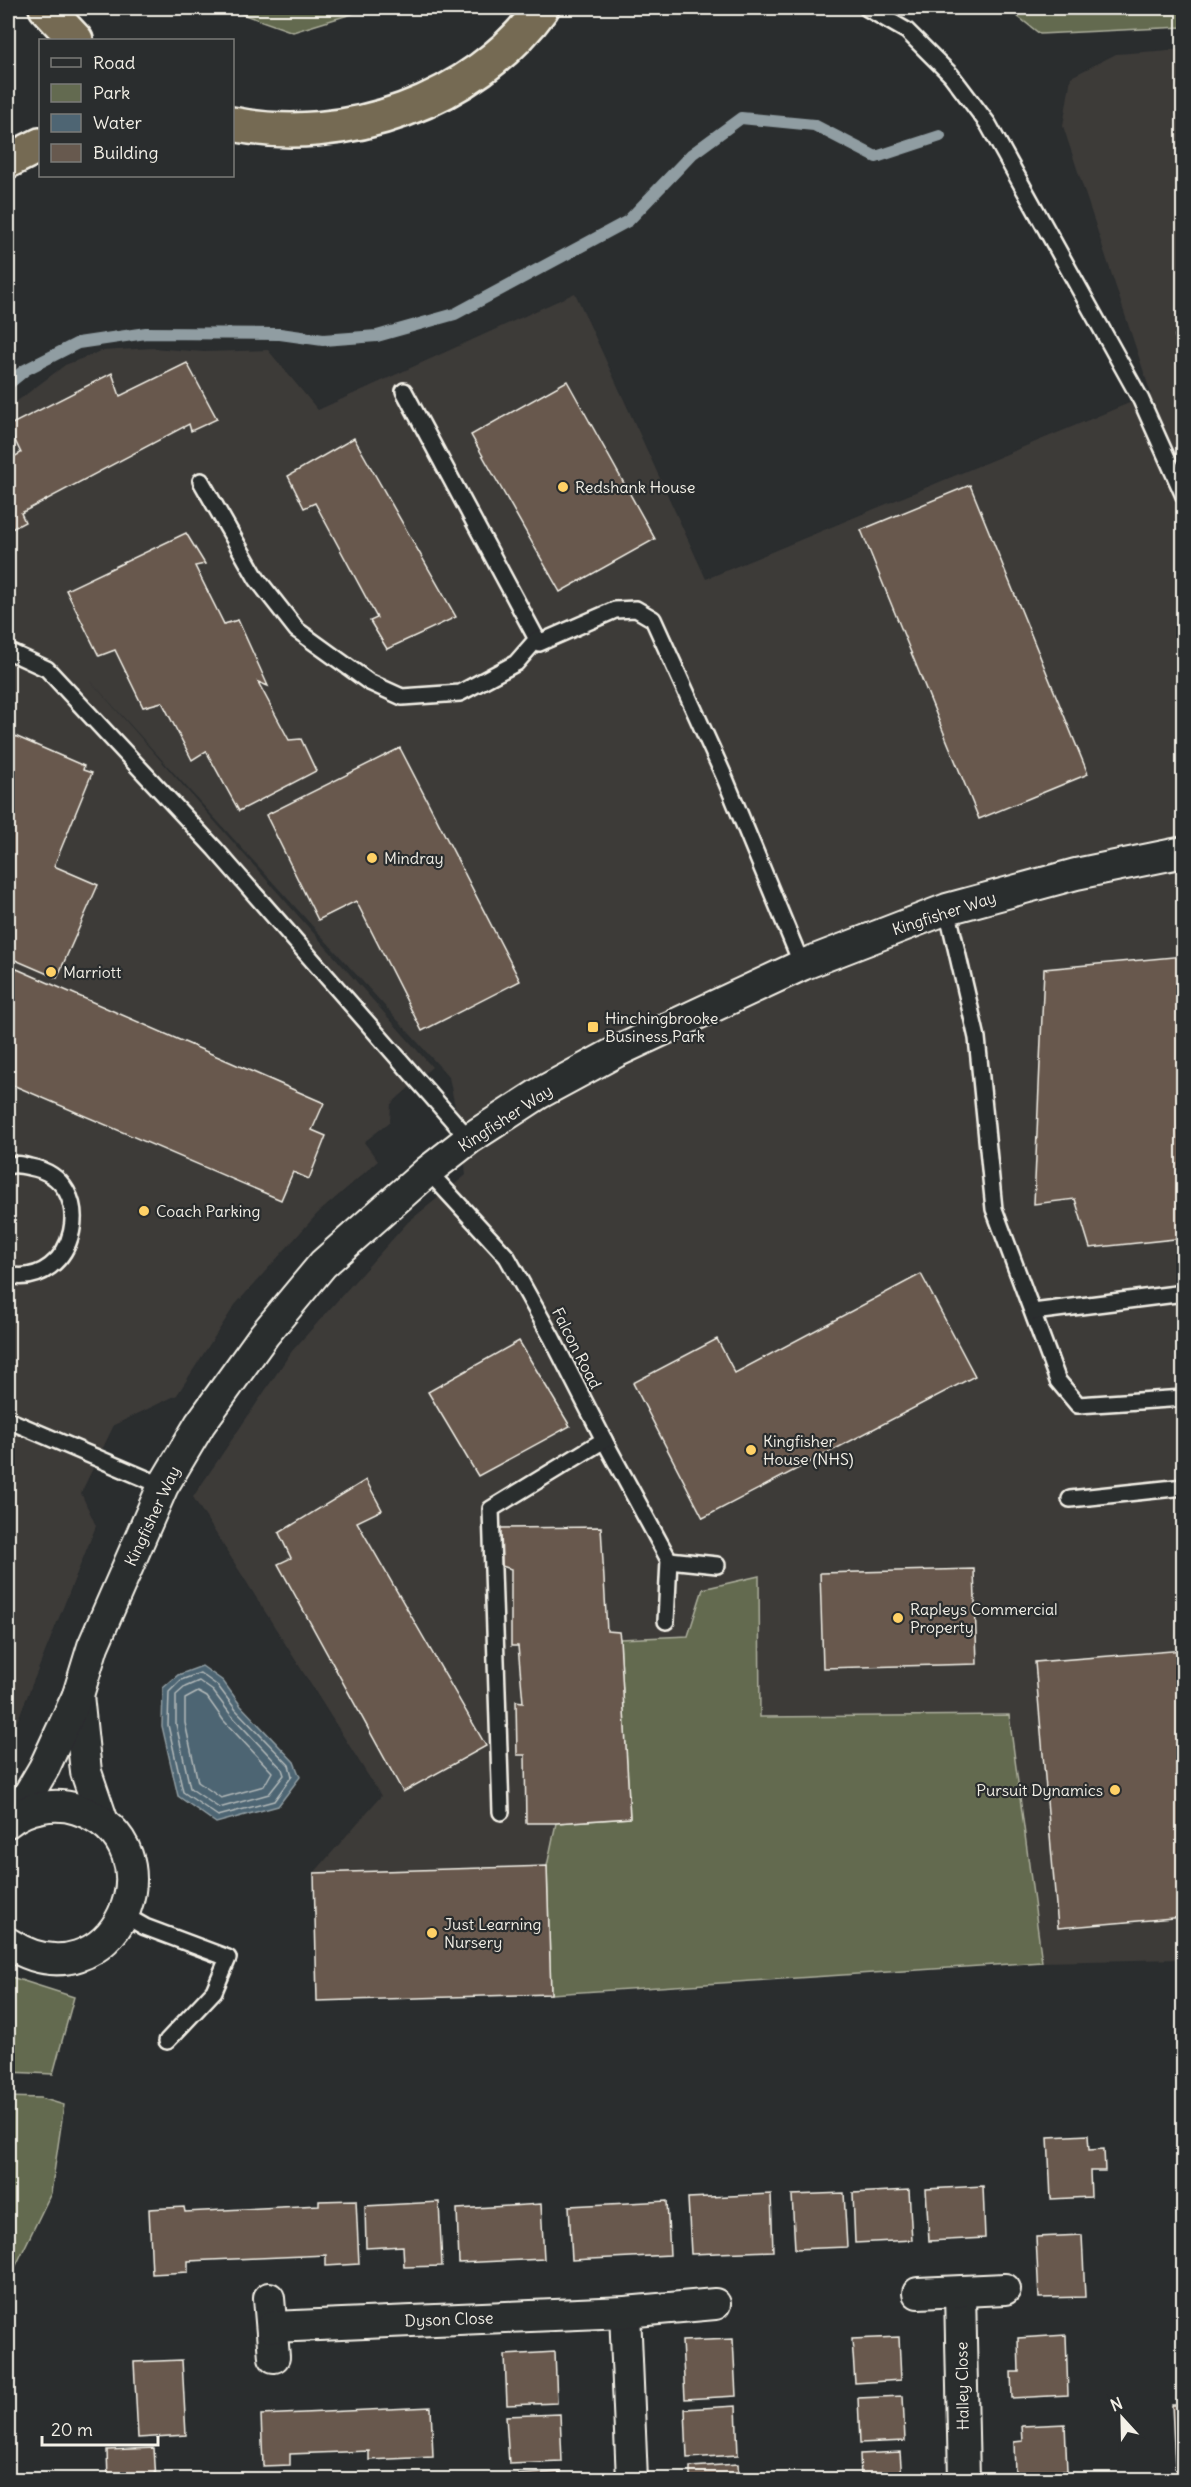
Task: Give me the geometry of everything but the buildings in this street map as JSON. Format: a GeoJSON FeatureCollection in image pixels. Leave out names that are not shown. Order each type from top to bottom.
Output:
{"type":"FeatureCollection","features":[{"type":"Feature","properties":{"kind":"highway"},"geometry":{"type":"LineString","coordinates":[[46,8],[75,39]]}},
{"type":"Feature","properties":{"kind":"highway"},"geometry":{"type":"LineString","coordinates":[[234,124],[261,130],[312,131],[363,122],[412,107],[459,83],[501,52],[542,8]]}},
{"type":"Feature","properties":{"kind":"highway"},"geometry":{"type":"LineString","coordinates":[[8,161],[39,146]]}},
{"type":"Feature","properties":{"kind":"street","name":"Kingfisher Way"},"geometry":{"type":"LineString","coordinates":[[12,1819],[44,1768],[78,1695],[93,1646],[163,1486],[213,1406],[264,1335],[323,1264],[428,1171],[469,1140],[540,1093],[616,1052],[802,965],[947,909],[1076,874],[1184,852]]}},
{"type":"Feature","properties":{"kind":"street","name":"Kingfisher Way"},"geometry":{"type":"LineString","coordinates":[[78,1695],[86,1772],[103,1822]]}},
{"type":"Feature","properties":{"kind":"street"},"geometry":{"type":"LineString","coordinates":[[8,1943],[40,1958],[66,1958],[92,1950],[113,1933],[124,1915],[132,1886],[129,1862],[120,1840],[103,1822],[88,1813],[70,1807],[46,1806],[12,1819]]}},
{"type":"Feature","properties":{"kind":"street"},"geometry":{"type":"LineString","coordinates":[[918,2294],[1005,2289]]}},
{"type":"Feature","properties":{"kind":"street","name":"Halley Close"},"geometry":{"type":"LineString","coordinates":[[960,2292],[964,2480]]}},
{"type":"Feature","properties":{"kind":"street","name":"Dyson Close"},"geometry":{"type":"LineString","coordinates":[[274,2357],[271,2312],[625,2312],[715,2304]]}},
{"type":"Feature","properties":{"kind":"street"},"geometry":{"type":"LineString","coordinates":[[625,2312],[632,2480]]}},
{"type":"Feature","properties":{"kind":"lane"},"geometry":{"type":"LineString","coordinates":[[867,8],[907,32],[922,46],[951,75],[988,124],[1141,400],[1184,496]]}},
{"type":"Feature","properties":{"kind":"lane"},"geometry":{"type":"LineString","coordinates":[[404,391],[539,643],[615,610],[636,609],[653,619],[724,776],[802,965]]}},
{"type":"Feature","properties":{"kind":"lane"},"geometry":{"type":"LineString","coordinates":[[201,481],[258,579],[297,630],[369,682],[402,697],[460,693],[516,663],[537,639]]}},
{"type":"Feature","properties":{"kind":"lane"},"geometry":{"type":"LineString","coordinates":[[8,651],[47,669],[215,849],[469,1140]]}},
{"type":"Feature","properties":{"kind":"lane"},"geometry":{"type":"LineString","coordinates":[[947,909],[977,1038],[994,1209],[1058,1381],[1078,1405],[1184,1398]]}},
{"type":"Feature","properties":{"kind":"lane"},"geometry":{"type":"LineString","coordinates":[[8,1166],[13,1164],[41,1169],[61,1184],[69,1195],[74,1213],[73,1232],[60,1258],[39,1273],[8,1275]]}},
{"type":"Feature","properties":{"kind":"lane","name":"Falcon Road"},"geometry":{"type":"LineString","coordinates":[[428,1171],[507,1257],[669,1560]]}},
{"type":"Feature","properties":{"kind":"lane"},"geometry":{"type":"LineString","coordinates":[[1033,1312],[1184,1293]]}},
{"type":"Feature","properties":{"kind":"lane"},"geometry":{"type":"LineString","coordinates":[[8,1420],[163,1486]]}},
{"type":"Feature","properties":{"kind":"lane"},"geometry":{"type":"LineString","coordinates":[[501,1812],[491,1509],[604,1440]]}},
{"type":"Feature","properties":{"kind":"lane"},"geometry":{"type":"LineString","coordinates":[[1070,1499],[1184,1487]]}},
{"type":"Feature","properties":{"kind":"lane"},"geometry":{"type":"LineString","coordinates":[[666,1621],[669,1560],[717,1565]]}},
{"type":"Feature","properties":{"kind":"lane"},"geometry":{"type":"LineString","coordinates":[[124,1915],[145,1927],[228,1958],[214,1991],[167,2041]]}},
{"type":"Feature","properties":{"kind":"shaded area","name":"Hinchingbrooke Business Park"},"geometry":{"type":"Polygon","coordinates":[[[1183,49],[1183,1959],[1042,1962],[1008,1715],[760,1717],[759,1577],[704,1589],[688,1636],[620,1639],[630,1818],[547,1866],[551,1994],[317,2001],[314,1873],[381,1796],[193,1497],[292,1351],[408,1222],[466,1175],[463,1147],[449,1077],[87,677],[432,1067],[391,1104],[390,1122],[364,1142],[378,1161],[318,1213],[235,1305],[177,1395],[114,1425],[81,1493],[96,1526],[8,1744],[8,408],[65,365],[101,351],[152,348],[204,352],[268,350],[318,410],[575,293],[706,579],[1151,394],[1063,126],[1071,77],[1116,54],[1183,49]]]}},
{"type":"Feature","properties":{"kind":"green space"},"geometry":{"type":"Polygon","coordinates":[[[225,8],[371,8],[293,32],[225,8]]]}},
{"type":"Feature","properties":{"kind":"green space"},"geometry":{"type":"Polygon","coordinates":[[[1007,8],[1183,8],[1183,27],[1040,34],[1007,8]]]}},
{"type":"Feature","properties":{"kind":"green space"},"geometry":{"type":"Polygon","coordinates":[[[759,1576],[760,1717],[1009,1715],[1042,1962],[551,1994],[547,1866],[556,1823],[630,1818],[620,1639],[688,1636],[703,1589],[759,1576]]]}},
{"type":"Feature","properties":{"kind":"green space"},"geometry":{"type":"Polygon","coordinates":[[[8,1976],[74,1997],[53,2074],[8,2072],[8,1976]]]}},
{"type":"Feature","properties":{"kind":"green space"},"geometry":{"type":"Polygon","coordinates":[[[8,2097],[41,2098],[64,2105],[51,2193],[8,2282],[8,2097]]]}},
{"type":"Feature","properties":{"kind":"water"},"geometry":{"type":"Polygon","coordinates":[[[202,1666],[223,1681],[241,1706],[294,1762],[300,1777],[278,1806],[216,1823],[178,1796],[162,1726],[163,1688],[178,1675],[202,1666]]]}},
{"type":"Feature","properties":{"kind":"waterway"},"geometry":{"type":"LineString","coordinates":[[8,384],[25,370],[78,343],[146,333],[280,334],[323,340],[377,336],[455,314],[628,221],[692,154],[741,118],[814,125],[876,157],[940,136]]}},
{"type":"Feature","properties":{"kind":"place","name":"Redshank House"},"geometry":{"type":"Point","coordinates":[563,487]}},
{"type":"Feature","properties":{"kind":"place","name":"Mindray"},"geometry":{"type":"Point","coordinates":[372,858]}},
{"type":"Feature","properties":{"kind":"place","name":"Marriott"},"geometry":{"type":"Point","coordinates":[51,972]}},
{"type":"Feature","properties":{"kind":"place","name":"Hinchingbrooke Business Park"},"geometry":{"type":"Point","coordinates":[593,1027]}},
{"type":"Feature","properties":{"kind":"place","name":"Coach Parking"},"geometry":{"type":"Point","coordinates":[144,1211]}},
{"type":"Feature","properties":{"kind":"place","name":"Kingfisher House (NHS)"},"geometry":{"type":"Point","coordinates":[751,1450]}},
{"type":"Feature","properties":{"kind":"place","name":"Rapleys Commercial Property"},"geometry":{"type":"Point","coordinates":[898,1618]}},
{"type":"Feature","properties":{"kind":"place","name":"Pursuit Dynamics"},"geometry":{"type":"Point","coordinates":[1115,1790]}},
{"type":"Feature","properties":{"kind":"place","name":"Just Learning Nursery"},"geometry":{"type":"Point","coordinates":[432,1933]}}]}
